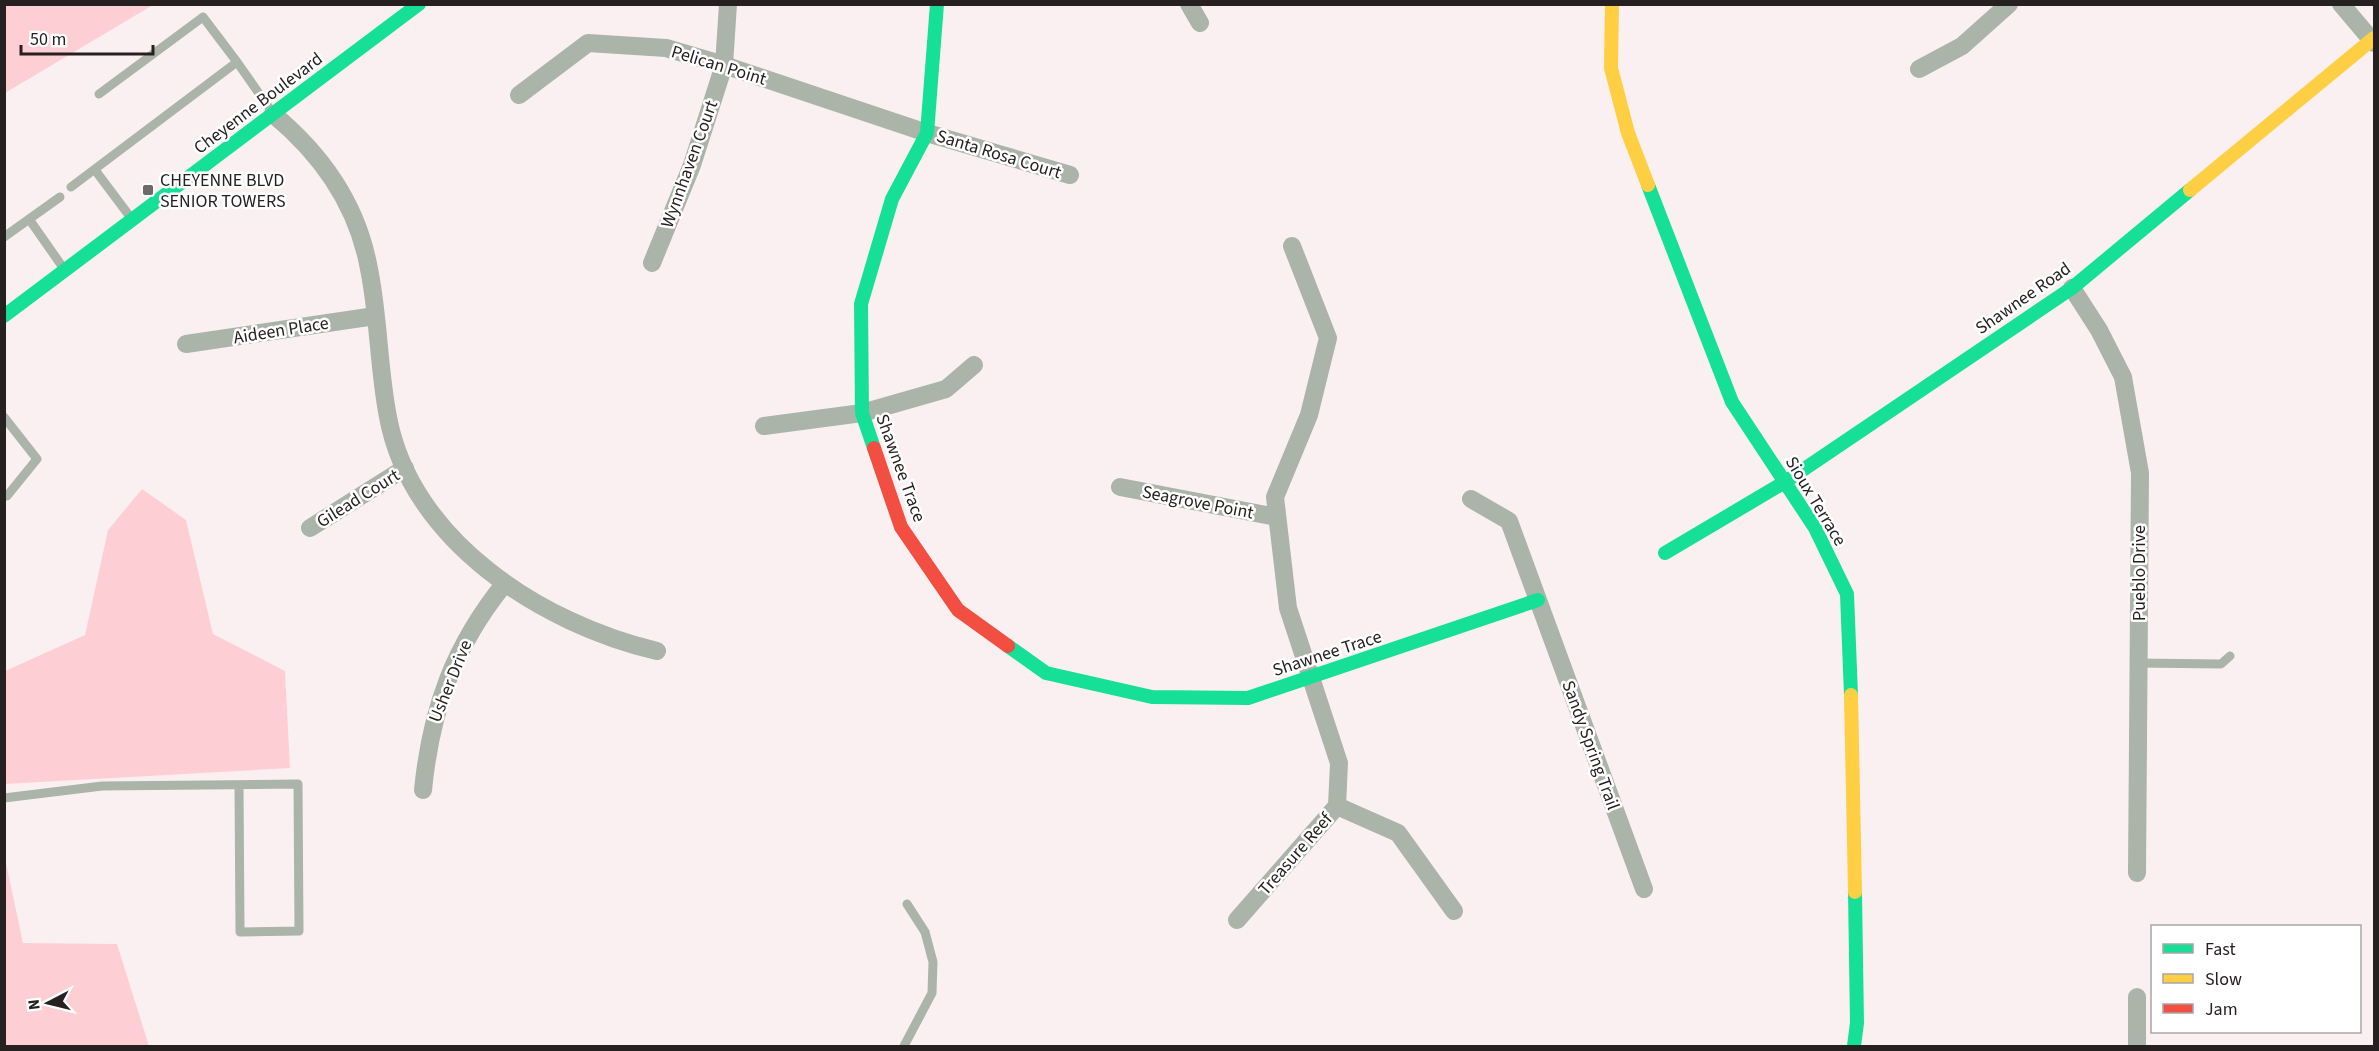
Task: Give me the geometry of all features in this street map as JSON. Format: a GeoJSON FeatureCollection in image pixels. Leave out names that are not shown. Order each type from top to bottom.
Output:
{"type":"FeatureCollection","features":[{"type":"Feature","properties":{"kind":"street","name":"Cheyenne Boulevard"},"geometry":{"type":"LineString","coordinates":[[4,316],[419,4]]}},
{"type":"Feature","properties":{"kind":"street","name":"Wynnhaven Court"},"geometry":{"type":"LineString","coordinates":[[652,262],[692,165],[724,65],[728,4]]}},
{"type":"Feature","properties":{"kind":"street","name":"Shawnee Trace"},"geometry":{"type":"LineString","coordinates":[[937,4],[927,133],[892,199],[861,304],[861,413],[901,527],[958,610],[1046,673],[1152,697],[1248,698],[1538,600]]}},
{"type":"Feature","properties":{"kind":"street"},"geometry":{"type":"LineString","coordinates":[[1189,4],[1200,23]]}},
{"type":"Feature","properties":{"kind":"street","name":"Sioux Terrace"},"geometry":{"type":"LineString","coordinates":[[1612,4],[1611,68],[1628,133],[1732,402],[1815,528],[1847,594],[1851,666],[1857,1023],[1854,1047]]}},
{"type":"Feature","properties":{"kind":"street"},"geometry":{"type":"LineString","coordinates":[[1919,69],[1962,46],[2009,4]]}},
{"type":"Feature","properties":{"kind":"street"},"geometry":{"type":"LineString","coordinates":[[2341,4],[2374,40]]}},
{"type":"Feature","properties":{"kind":"street","name":"Shawnee Road"},"geometry":{"type":"LineString","coordinates":[[1665,553],[1785,482],[2072,288],[2374,40]]}},
{"type":"Feature","properties":{"kind":"street","name":"Pelican Point"},"geometry":{"type":"LineString","coordinates":[[519,95],[588,43],[666,48],[927,133]]}},
{"type":"Feature","properties":{"kind":"street"},"geometry":{"type":"LineString","coordinates":[[273,114],[318,158],[338,186],[348,206],[369,265],[388,417],[405,468],[443,528],[468,554],[505,583],[547,608],[582,625],[657,651]]}},
{"type":"Feature","properties":{"kind":"street","name":"Santa Rosa Court"},"geometry":{"type":"LineString","coordinates":[[927,133],[1070,175]]}},
{"type":"Feature","properties":{"kind":"street","name":"Treasure Reef"},"geometry":{"type":"LineString","coordinates":[[1237,920],[1337,806],[1339,763],[1288,608],[1275,497],[1309,415],[1328,338],[1292,246]]}},
{"type":"Feature","properties":{"kind":"street","name":"Pueblo Drive"},"geometry":{"type":"LineString","coordinates":[[2072,288],[2099,330],[2123,377],[2140,473],[2137,873]]}},
{"type":"Feature","properties":{"kind":"street","name":"Aideen Place"},"geometry":{"type":"LineString","coordinates":[[186,344],[375,316]]}},
{"type":"Feature","properties":{"kind":"street"},"geometry":{"type":"LineString","coordinates":[[764,426],[861,413],[946,389],[974,365]]}},
{"type":"Feature","properties":{"kind":"street","name":"Gilead Court"},"geometry":{"type":"LineString","coordinates":[[310,528],[405,468]]}},
{"type":"Feature","properties":{"kind":"street","name":"Seagrove Point"},"geometry":{"type":"LineString","coordinates":[[1120,487],[1277,517]]}},
{"type":"Feature","properties":{"kind":"street","name":"Sandy Spring Trail"},"geometry":{"type":"LineString","coordinates":[[1471,500],[1509,521],[1644,890]]}},
{"type":"Feature","properties":{"kind":"street","name":"Usher Drive"},"geometry":{"type":"LineString","coordinates":[[423,790],[432,727],[453,662],[472,627],[505,583]]}},
{"type":"Feature","properties":{"kind":"street"},"geometry":{"type":"LineString","coordinates":[[1337,806],[1398,833],[1454,911]]}},
{"type":"Feature","properties":{"kind":"street"},"geometry":{"type":"LineString","coordinates":[[2137,997],[2137,1047]]}},
{"type":"Feature","properties":{"kind":"lane"},"geometry":{"type":"LineString","coordinates":[[99,94],[203,17],[273,114]]}},
{"type":"Feature","properties":{"kind":"lane"},"geometry":{"type":"LineString","coordinates":[[71,188],[237,62]]}},
{"type":"Feature","properties":{"kind":"lane"},"geometry":{"type":"LineString","coordinates":[[95,170],[132,220]]}},
{"type":"Feature","properties":{"kind":"lane"},"geometry":{"type":"LineString","coordinates":[[4,237],[60,197]]}},
{"type":"Feature","properties":{"kind":"lane"},"geometry":{"type":"LineString","coordinates":[[29,219],[65,271]]}},
{"type":"Feature","properties":{"kind":"lane"},"geometry":{"type":"LineString","coordinates":[[4,417],[37,459],[7,496]]}},
{"type":"Feature","properties":{"kind":"lane"},"geometry":{"type":"LineString","coordinates":[[2138,663],[2221,664],[2230,656]]}},
{"type":"Feature","properties":{"kind":"lane"},"geometry":{"type":"LineString","coordinates":[[4,798],[102,786],[297,784],[299,931],[240,932],[239,785]]}},
{"type":"Feature","properties":{"kind":"lane"},"geometry":{"type":"LineString","coordinates":[[904,1047],[932,993],[933,962],[925,932],[907,904]]}},
{"type":"Feature","properties":{"kind":"shaded area"},"geometry":{"type":"Polygon","coordinates":[[[5,4],[152,4],[153,5],[5,93],[5,4]]]}},
{"type":"Feature","properties":{"kind":"shaded area"},"geometry":{"type":"Polygon","coordinates":[[[142,489],[186,520],[213,634],[285,671],[290,768],[5,784],[5,671],[85,635],[108,530],[142,489]]]}},
{"type":"Feature","properties":{"kind":"shaded area"},"geometry":{"type":"Polygon","coordinates":[[[5,858],[23,943],[117,944],[149,1046],[5,1046],[5,858]]]}},
{"type":"Feature","properties":{"kind":"traffic: fast"},"geometry":{"type":"LineString","coordinates":[[4,316],[419,4]]}},
{"type":"Feature","properties":{"kind":"traffic: fast"},"geometry":{"type":"LineString","coordinates":[[874,448],[862,413],[861,304],[892,199],[927,133],[937,4]]}},
{"type":"Feature","properties":{"kind":"traffic: fast"},"geometry":{"type":"LineString","coordinates":[[1648,185],[1732,402],[1815,528],[1847,594],[1851,695]]}},
{"type":"Feature","properties":{"kind":"traffic: fast"},"geometry":{"type":"LineString","coordinates":[[1665,553],[1785,482],[2072,288],[2190,190]]}},
{"type":"Feature","properties":{"kind":"traffic: fast"},"geometry":{"type":"LineString","coordinates":[[1008,646],[1046,673],[1152,697],[1248,698],[1538,600]]}},
{"type":"Feature","properties":{"kind":"traffic: fast"},"geometry":{"type":"LineString","coordinates":[[1854,1046],[1857,1023],[1855,892]]}},
{"type":"Feature","properties":{"kind":"traffic: slow"},"geometry":{"type":"LineString","coordinates":[[1612,4],[1611,68],[1628,133],[1648,185]]}},
{"type":"Feature","properties":{"kind":"traffic: slow"},"geometry":{"type":"LineString","coordinates":[[2190,190],[2374,38]]}},
{"type":"Feature","properties":{"kind":"traffic: slow"},"geometry":{"type":"LineString","coordinates":[[1851,695],[1855,892]]}},
{"type":"Feature","properties":{"kind":"traffic: jam"},"geometry":{"type":"LineString","coordinates":[[874,448],[901,527],[958,610],[1008,646]]}},
{"type":"Feature","properties":{"kind":"place","name":"CHEYENNE BLVD SENIOR TOWERS"},"geometry":{"type":"Point","coordinates":[148,190]}}]}
